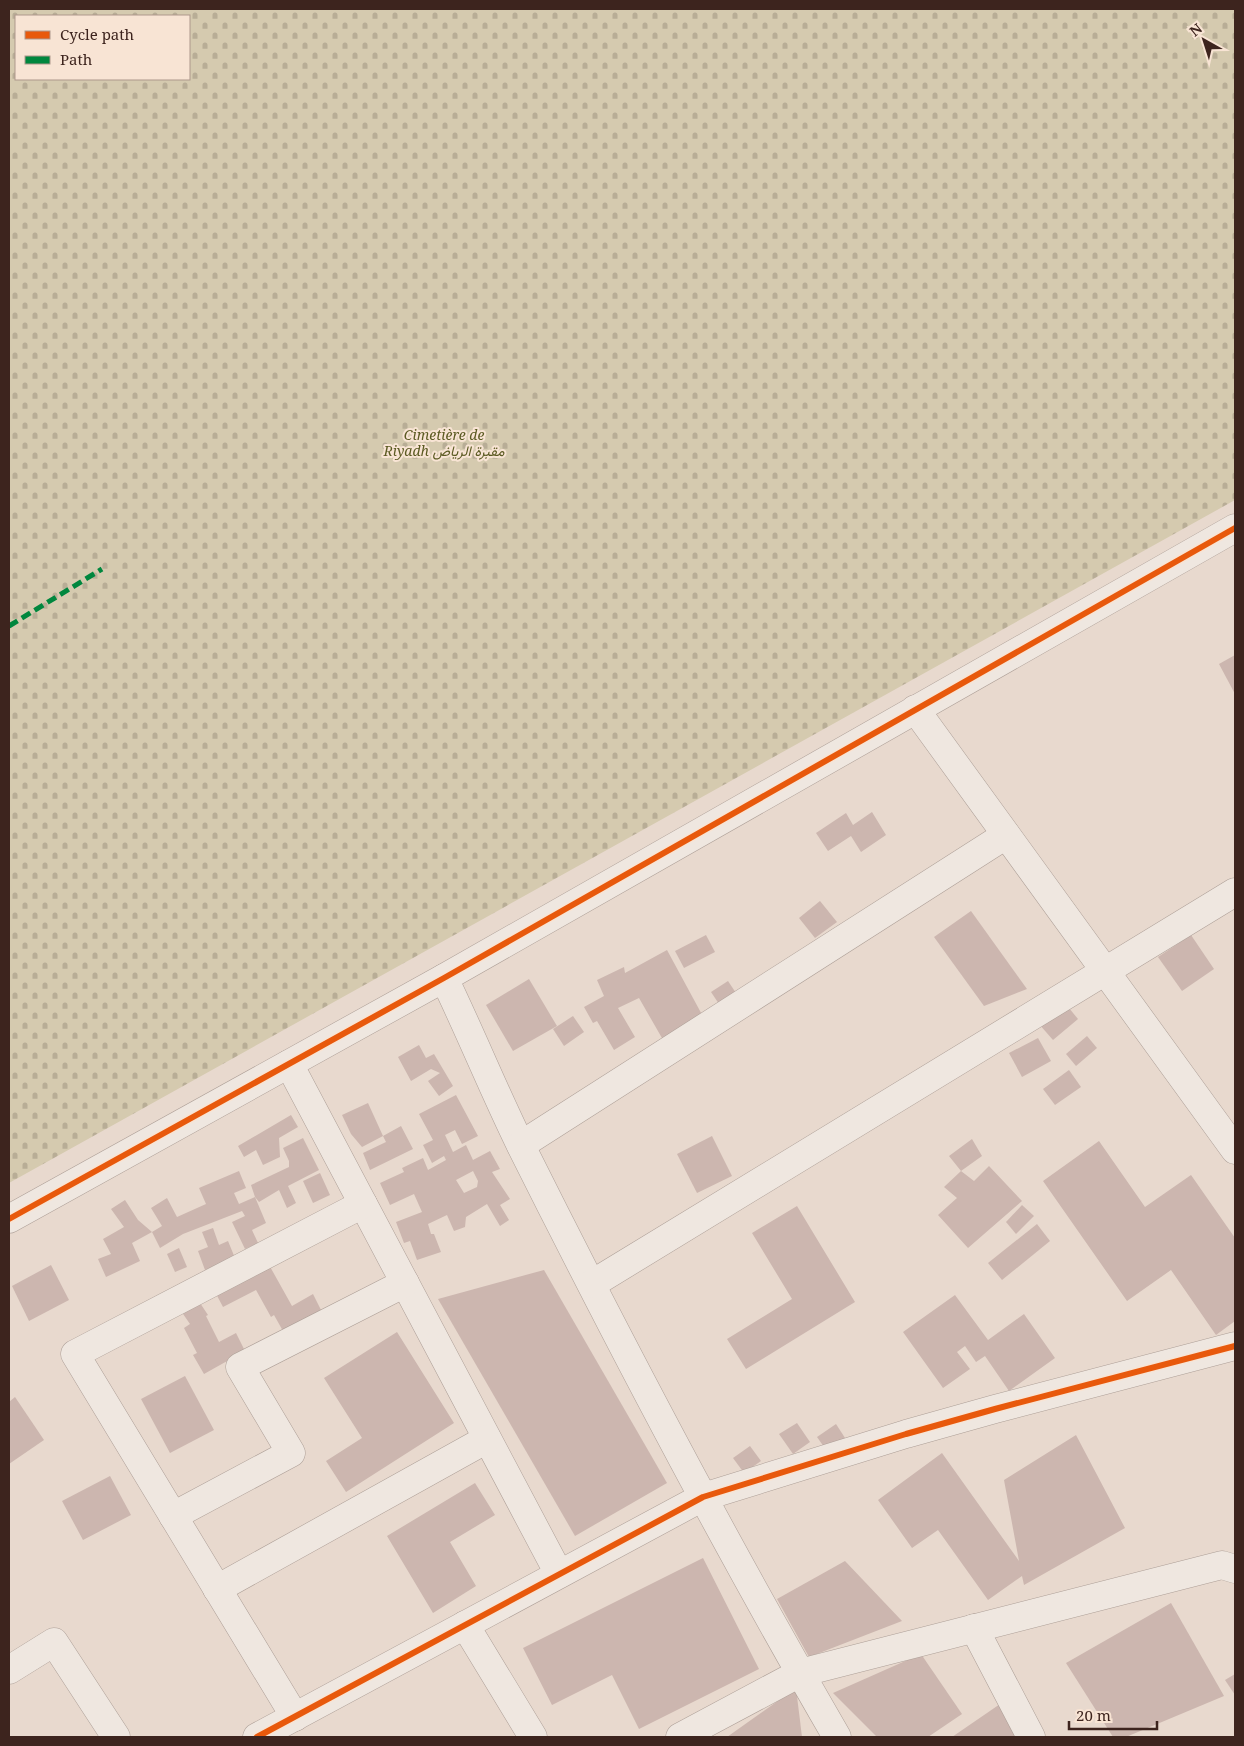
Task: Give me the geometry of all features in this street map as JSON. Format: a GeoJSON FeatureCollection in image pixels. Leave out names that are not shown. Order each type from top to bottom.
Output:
{"type":"FeatureCollection","features":[{"type":"Feature","properties":{"kind":"street"},"geometry":{"type":"LineString","coordinates":[[9,1219],[444,978],[1235,528]]}},
{"type":"Feature","properties":{"kind":"street"},"geometry":{"type":"LineString","coordinates":[[915,709],[1235,1150]]}},
{"type":"Feature","properties":{"kind":"street"},"geometry":{"type":"LineString","coordinates":[[521,1145],[1006,835]]}},
{"type":"Feature","properties":{"kind":"street"},"geometry":{"type":"LineString","coordinates":[[592,1284],[1235,892]]}},
{"type":"Feature","properties":{"kind":"street"},"geometry":{"type":"LineString","coordinates":[[444,978],[521,1145],[592,1284],[703,1497],[837,1737]]}},
{"type":"Feature","properties":{"kind":"street"},"geometry":{"type":"LineString","coordinates":[[289,1064],[559,1574]]}},
{"type":"Feature","properties":{"kind":"street"},"geometry":{"type":"LineString","coordinates":[[295,1717],[75,1354],[363,1204]]}},
{"type":"Feature","properties":{"kind":"street"},"geometry":{"type":"LineString","coordinates":[[173,1516],[291,1453],[240,1367],[405,1284]]}},
{"type":"Feature","properties":{"kind":"street"},"geometry":{"type":"LineString","coordinates":[[257,1737],[703,1497],[933,1426],[1235,1346]]}},
{"type":"Feature","properties":{"kind":"street"},"geometry":{"type":"LineString","coordinates":[[217,1589],[488,1439]]}},
{"type":"Feature","properties":{"kind":"street"},"geometry":{"type":"LineString","coordinates":[[680,1737],[800,1673],[1222,1564],[1235,1569]]}},
{"type":"Feature","properties":{"kind":"street"},"geometry":{"type":"LineString","coordinates":[[465,1625],[533,1737]]}},
{"type":"Feature","properties":{"kind":"street"},"geometry":{"type":"LineString","coordinates":[[974,1628],[1031,1737]]}},
{"type":"Feature","properties":{"kind":"street"},"geometry":{"type":"LineString","coordinates":[[9,1670],[54,1642],[116,1737]]}},
{"type":"Feature","properties":{"kind":"green space","name":"Cimetière de Riyadh مقبرة الرياض"},"geometry":{"type":"Polygon","coordinates":[[[9,9],[1235,9],[1235,500],[9,1183],[9,9]]]}},
{"type":"Feature","properties":{"kind":"building"},"geometry":{"type":"Polygon","coordinates":[[[1235,655],[1235,694],[1219,664],[1235,655]]]}},
{"type":"Feature","properties":{"kind":"building"},"geometry":{"type":"Polygon","coordinates":[[[872,812],[886,835],[861,852],[851,836],[828,851],[816,833],[846,813],[853,825],[872,812]]]}},
{"type":"Feature","properties":{"kind":"building"},"geometry":{"type":"Polygon","coordinates":[[[820,901],[837,922],[815,938],[799,918],[820,901]]]}},
{"type":"Feature","properties":{"kind":"building"},"geometry":{"type":"Polygon","coordinates":[[[971,911],[1027,989],[984,1006],[934,937],[971,911]]]}},
{"type":"Feature","properties":{"kind":"building"},"geometry":{"type":"Polygon","coordinates":[[[706,935],[715,952],[684,968],[675,951],[706,935]]]}},
{"type":"Feature","properties":{"kind":"building"},"geometry":{"type":"Polygon","coordinates":[[[1191,935],[1214,969],[1182,991],[1158,957],[1191,935]]]}},
{"type":"Feature","properties":{"kind":"building"},"geometry":{"type":"Polygon","coordinates":[[[667,950],[706,1022],[666,1045],[639,998],[618,1008],[635,1037],[614,1050],[597,1021],[593,1023],[584,1007],[604,996],[597,980],[624,967],[625,973],[667,950]]]}},
{"type":"Feature","properties":{"kind":"building"},"geometry":{"type":"Polygon","coordinates":[[[529,979],[557,1026],[513,1051],[486,1005],[529,979]]]}},
{"type":"Feature","properties":{"kind":"building"},"geometry":{"type":"Polygon","coordinates":[[[728,981],[740,999],[723,1010],[711,992],[728,981]]]}},
{"type":"Feature","properties":{"kind":"building"},"geometry":{"type":"Polygon","coordinates":[[[1064,1002],[1078,1019],[1053,1040],[1039,1024],[1064,1002]]]}},
{"type":"Feature","properties":{"kind":"building"},"geometry":{"type":"Polygon","coordinates":[[[573,1016],[584,1032],[564,1046],[553,1029],[573,1016]]]}},
{"type":"Feature","properties":{"kind":"building"},"geometry":{"type":"Polygon","coordinates":[[[1087,1036],[1097,1048],[1076,1066],[1066,1054],[1087,1036]]]}},
{"type":"Feature","properties":{"kind":"building"},"geometry":{"type":"Polygon","coordinates":[[[1038,1038],[1051,1061],[1022,1077],[1009,1053],[1038,1038]]]}},
{"type":"Feature","properties":{"kind":"building"},"geometry":{"type":"Polygon","coordinates":[[[419,1045],[426,1058],[434,1054],[453,1086],[439,1096],[428,1081],[440,1073],[431,1069],[411,1081],[398,1057],[419,1045]]]}},
{"type":"Feature","properties":{"kind":"building"},"geometry":{"type":"Polygon","coordinates":[[[1069,1070],[1081,1087],[1055,1105],[1043,1089],[1069,1070]]]}},
{"type":"Feature","properties":{"kind":"building"},"geometry":{"type":"Polygon","coordinates":[[[456,1095],[478,1136],[462,1144],[455,1130],[445,1135],[453,1152],[466,1145],[473,1160],[490,1151],[500,1169],[492,1172],[510,1199],[500,1205],[509,1220],[500,1226],[487,1204],[466,1217],[465,1227],[454,1231],[447,1215],[428,1224],[441,1252],[417,1260],[410,1241],[404,1243],[396,1222],[422,1212],[414,1194],[390,1205],[380,1183],[404,1172],[402,1168],[423,1158],[428,1170],[446,1160],[444,1156],[432,1163],[423,1145],[433,1140],[419,1114],[456,1095]],[[473,1171],[456,1180],[464,1193],[477,1187],[478,1181],[473,1171]]]}},
{"type":"Feature","properties":{"kind":"building"},"geometry":{"type":"Polygon","coordinates":[[[368,1103],[383,1136],[362,1147],[351,1134],[342,1115],[368,1103]]]}},
{"type":"Feature","properties":{"kind":"building"},"geometry":{"type":"Polygon","coordinates":[[[291,1115],[298,1127],[279,1138],[280,1157],[263,1165],[256,1150],[244,1157],[238,1146],[291,1115]]]}},
{"type":"Feature","properties":{"kind":"building"},"geometry":{"type":"Polygon","coordinates":[[[401,1126],[413,1149],[370,1170],[363,1153],[386,1142],[383,1136],[401,1126]]]}},
{"type":"Feature","properties":{"kind":"building"},"geometry":{"type":"Polygon","coordinates":[[[712,1136],[732,1176],[697,1193],[677,1154],[712,1136]]]}},
{"type":"Feature","properties":{"kind":"building"},"geometry":{"type":"Polygon","coordinates":[[[303,1138],[319,1170],[288,1186],[296,1203],[287,1208],[279,1190],[259,1202],[251,1185],[289,1167],[289,1161],[283,1148],[303,1138]]]}},
{"type":"Feature","properties":{"kind":"building"},"geometry":{"type":"Polygon","coordinates":[[[972,1139],[982,1156],[961,1171],[949,1156],[972,1139]]]}},
{"type":"Feature","properties":{"kind":"building"},"geometry":{"type":"Polygon","coordinates":[[[1099,1141],[1145,1207],[1191,1175],[1235,1238],[1235,1321],[1216,1335],[1171,1270],[1127,1301],[1043,1181],[1099,1141]]]}},
{"type":"Feature","properties":{"kind":"building"},"geometry":{"type":"Polygon","coordinates":[[[989,1166],[1022,1201],[968,1248],[938,1215],[957,1198],[944,1187],[961,1171],[974,1181],[989,1166]]]}},
{"type":"Feature","properties":{"kind":"building"},"geometry":{"type":"Polygon","coordinates":[[[239,1171],[246,1188],[234,1193],[239,1204],[255,1197],[266,1223],[252,1230],[258,1243],[245,1249],[232,1222],[245,1216],[242,1211],[183,1234],[160,1248],[152,1232],[162,1226],[151,1208],[167,1198],[177,1217],[206,1204],[199,1188],[239,1171]]]}},
{"type":"Feature","properties":{"kind":"building"},"geometry":{"type":"Polygon","coordinates":[[[320,1173],[330,1195],[313,1203],[303,1181],[320,1173]]]}},
{"type":"Feature","properties":{"kind":"building"},"geometry":{"type":"Polygon","coordinates":[[[125,1200],[138,1220],[152,1232],[132,1243],[140,1261],[106,1277],[98,1259],[111,1254],[103,1239],[124,1227],[111,1209],[125,1200]]]}},
{"type":"Feature","properties":{"kind":"building"},"geometry":{"type":"Polygon","coordinates":[[[1022,1205],[1034,1216],[1016,1234],[1006,1222],[1022,1205]]]}},
{"type":"Feature","properties":{"kind":"building"},"geometry":{"type":"Polygon","coordinates":[[[797,1206],[855,1302],[746,1369],[727,1339],[792,1299],[752,1233],[797,1206]]]}},
{"type":"Feature","properties":{"kind":"building"},"geometry":{"type":"Polygon","coordinates":[[[1037,1224],[1050,1241],[1002,1280],[988,1263],[1037,1224]]]}},
{"type":"Feature","properties":{"kind":"building"},"geometry":{"type":"Polygon","coordinates":[[[213,1228],[219,1245],[228,1241],[235,1258],[205,1270],[198,1251],[208,1247],[202,1232],[213,1228]]]}},
{"type":"Feature","properties":{"kind":"building"},"geometry":{"type":"Polygon","coordinates":[[[179,1248],[187,1267],[175,1272],[167,1254],[179,1248]]]}},
{"type":"Feature","properties":{"kind":"building"},"geometry":{"type":"Polygon","coordinates":[[[268,1263],[292,1306],[313,1294],[321,1310],[283,1331],[274,1315],[271,1317],[256,1290],[223,1307],[214,1290],[268,1263]]]}},
{"type":"Feature","properties":{"kind":"building"},"geometry":{"type":"Polygon","coordinates":[[[51,1265],[69,1300],[29,1321],[12,1286],[51,1265]]]}},
{"type":"Feature","properties":{"kind":"building"},"geometry":{"type":"Polygon","coordinates":[[[544,1270],[667,1483],[575,1536],[438,1299],[544,1270]]]}},
{"type":"Feature","properties":{"kind":"building"},"geometry":{"type":"Polygon","coordinates":[[[955,1295],[988,1340],[1024,1314],[1055,1358],[1009,1391],[985,1356],[976,1362],[965,1346],[957,1352],[970,1369],[943,1388],[903,1332],[955,1295]]]}},
{"type":"Feature","properties":{"kind":"building"},"geometry":{"type":"Polygon","coordinates":[[[198,1300],[208,1315],[206,1316],[219,1342],[236,1333],[245,1351],[204,1374],[193,1355],[197,1353],[184,1328],[190,1324],[181,1311],[198,1300]]]}},
{"type":"Feature","properties":{"kind":"building"},"geometry":{"type":"Polygon","coordinates":[[[397,1332],[454,1423],[346,1492],[326,1461],[362,1438],[324,1378],[397,1332]]]}},
{"type":"Feature","properties":{"kind":"building"},"geometry":{"type":"Polygon","coordinates":[[[185,1376],[214,1430],[170,1453],[141,1399],[185,1376]]]}},
{"type":"Feature","properties":{"kind":"building"},"geometry":{"type":"Polygon","coordinates":[[[15,1397],[44,1440],[9,1464],[9,1402],[15,1397]]]}},
{"type":"Feature","properties":{"kind":"building"},"geometry":{"type":"Polygon","coordinates":[[[797,1423],[810,1442],[793,1454],[779,1434],[797,1423]]]}},
{"type":"Feature","properties":{"kind":"building"},"geometry":{"type":"Polygon","coordinates":[[[836,1424],[847,1441],[829,1454],[817,1437],[836,1424]]]}},
{"type":"Feature","properties":{"kind":"building"},"geometry":{"type":"Polygon","coordinates":[[[1076,1435],[1125,1528],[1024,1585],[1022,1576],[988,1600],[938,1530],[912,1548],[878,1500],[942,1453],[1019,1561],[1004,1480],[1076,1435]]]}},
{"type":"Feature","properties":{"kind":"building"},"geometry":{"type":"Polygon","coordinates":[[[750,1446],[761,1461],[744,1473],[733,1458],[750,1446]]]}},
{"type":"Feature","properties":{"kind":"building"},"geometry":{"type":"Polygon","coordinates":[[[110,1476],[131,1515],[83,1540],[62,1501],[110,1476]]]}},
{"type":"Feature","properties":{"kind":"building"},"geometry":{"type":"Polygon","coordinates":[[[475,1483],[495,1515],[450,1542],[476,1586],[433,1613],[387,1536],[475,1483]]]}},
{"type":"Feature","properties":{"kind":"building"},"geometry":{"type":"Polygon","coordinates":[[[703,1558],[759,1669],[639,1729],[612,1675],[552,1705],[523,1648],[703,1558]]]}},
{"type":"Feature","properties":{"kind":"building"},"geometry":{"type":"Polygon","coordinates":[[[845,1561],[902,1621],[809,1657],[777,1599],[845,1561]]]}},
{"type":"Feature","properties":{"kind":"building"},"geometry":{"type":"Polygon","coordinates":[[[1171,1603],[1224,1696],[1126,1737],[1113,1737],[1066,1663],[1171,1603]]]}},
{"type":"Feature","properties":{"kind":"building"},"geometry":{"type":"Polygon","coordinates":[[[921,1654],[962,1714],[928,1737],[877,1737],[833,1693],[921,1654]]]}},
{"type":"Feature","properties":{"kind":"building"},"geometry":{"type":"Polygon","coordinates":[[[1235,1674],[1235,1695],[1225,1680],[1235,1674]]]}},
{"type":"Feature","properties":{"kind":"building"},"geometry":{"type":"Polygon","coordinates":[[[796,1688],[802,1737],[727,1737],[796,1688]]]}},
{"type":"Feature","properties":{"kind":"building"},"geometry":{"type":"Polygon","coordinates":[[[1003,1702],[1025,1737],[952,1737],[1003,1702]]]}},
{"type":"Feature","properties":{"kind":"marked path"},"geometry":{"type":"LineString","coordinates":[[9,626],[102,569]]}},
{"type":"Feature","properties":{"kind":"cycle path"},"geometry":{"type":"LineString","coordinates":[[9,1219],[444,978],[1235,528]]}},
{"type":"Feature","properties":{"kind":"cycle path"},"geometry":{"type":"LineString","coordinates":[[257,1737],[703,1497],[906,1434],[1235,1346]]}}]}
